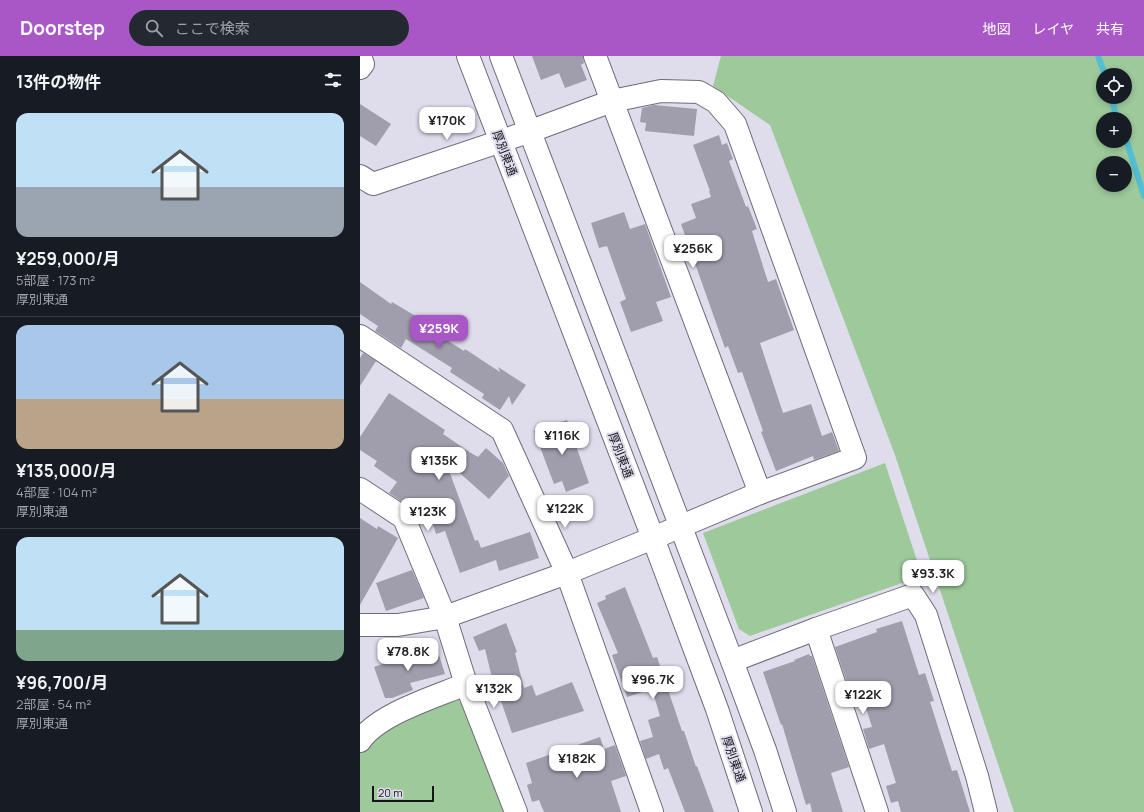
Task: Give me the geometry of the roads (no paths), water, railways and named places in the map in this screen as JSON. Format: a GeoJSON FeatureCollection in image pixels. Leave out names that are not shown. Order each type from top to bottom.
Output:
{"type":"FeatureCollection","features":[{"type":"Feature","properties":{"kind":"street"},"geometry":{"type":"LineString","coordinates":[[360,56],[363,64],[360,68]]}},
{"type":"Feature","properties":{"kind":"street","name":"厚別東通"},"geometry":{"type":"LineString","coordinates":[[468,56],[653,538],[717,710],[751,812]]}},
{"type":"Feature","properties":{"kind":"street"},"geometry":{"type":"LineString","coordinates":[[501,56],[531,131],[732,661],[765,750],[784,812]]}},
{"type":"Feature","properties":{"kind":"street"},"geometry":{"type":"LineString","coordinates":[[596,56],[760,493]]}},
{"type":"Feature","properties":{"kind":"street"},"geometry":{"type":"LineString","coordinates":[[360,176],[373,184],[531,131],[612,101],[661,91],[699,92],[716,102],[735,124],[855,458],[760,493],[566,573],[445,616],[398,625],[360,625]]}},
{"type":"Feature","properties":{"kind":"street"},"geometry":{"type":"LineString","coordinates":[[360,336],[502,430],[566,573],[652,812]]}},
{"type":"Feature","properties":{"kind":"street"},"geometry":{"type":"LineString","coordinates":[[360,489],[404,518],[445,616],[466,684],[516,812]]}},
{"type":"Feature","properties":{"kind":"street"},"geometry":{"type":"LineString","coordinates":[[732,661],[816,629],[913,595],[926,615],[977,776],[986,812]]}},
{"type":"Feature","properties":{"kind":"street"},"geometry":{"type":"LineString","coordinates":[[816,629],[877,812]]}},
{"type":"Feature","properties":{"kind":"street"},"geometry":{"type":"LineString","coordinates":[[360,741],[366,732],[393,714],[466,684]]}},
{"type":"Feature","properties":{"kind":"waterway"},"geometry":{"type":"LineString","coordinates":[[1098,56],[1102,68]]}},
{"type":"Feature","properties":{"kind":"waterway"},"geometry":{"type":"LineString","coordinates":[[1113,104],[1115,112]]}},
{"type":"Feature","properties":{"kind":"waterway"},"geometry":{"type":"LineString","coordinates":[[1129,148],[1144,196]]}}]}
